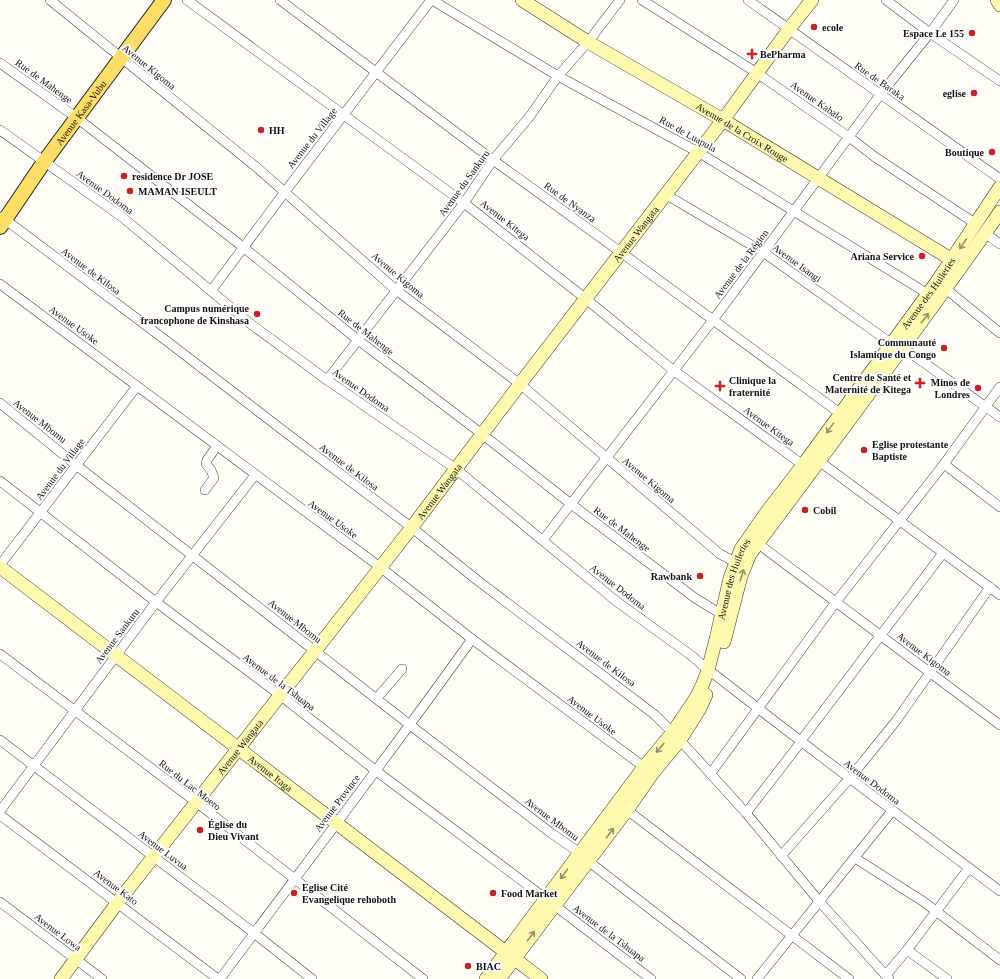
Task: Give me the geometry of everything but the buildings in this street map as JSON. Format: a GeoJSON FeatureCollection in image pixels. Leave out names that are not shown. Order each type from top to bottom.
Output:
{"type":"FeatureCollection","features":[{"type":"Feature","properties":{"kind":"main road","name":"Avenue Kasa-Vubu"},"geometry":{"type":"LineString","coordinates":[[2,221],[164,0]]}},
{"type":"Feature","properties":{"kind":"street","name":"Avenue Kigoma"},"geometry":{"type":"LineString","coordinates":[[50,0],[255,166],[396,290],[520,384],[720,554],[735,562]]}},
{"type":"Feature","properties":{"kind":"street","name":"Avenue Kitega"},"geometry":{"type":"LineString","coordinates":[[187,0],[464,203],[673,370],[803,465]]}},
{"type":"Feature","properties":{"kind":"street","name":"Rue de Nyanza"},"geometry":{"type":"LineString","coordinates":[[280,0],[493,160],[622,252],[845,417]]}},
{"type":"Feature","properties":{"kind":"street","name":"Avenue du Village"},"geometry":{"type":"LineString","coordinates":[[211,291],[284,192],[431,0]]}},
{"type":"Feature","properties":{"kind":"street","name":"Rue de Luapula"},"geometry":{"type":"LineString","coordinates":[[431,0],[558,76],[698,152],[928,294]]}},
{"type":"Feature","properties":{"kind":"street","name":"Avenue de la Croix Rouge"},"geometry":{"type":"LineString","coordinates":[[522,0],[588,42],[723,120],[958,263]]}},
{"type":"Feature","properties":{"kind":"street","name":"Avenue du Sankuru"},"geometry":{"type":"LineString","coordinates":[[327,380],[464,203],[493,160],[530,116],[558,76],[588,42],[620,0]]}},
{"type":"Feature","properties":{"kind":"street","name":"Avenue Kabalo"},"geometry":{"type":"LineString","coordinates":[[642,0],[757,73],[849,137],[875,157],[981,229],[1000,244]]}},
{"type":"Feature","properties":{"kind":"street","name":"Rue de Baraka"},"geometry":{"type":"LineString","coordinates":[[748,0],[1000,179]]}},
{"type":"Feature","properties":{"kind":"street","name":"Avenue Wangata"},"geometry":{"type":"LineString","coordinates":[[61,979],[118,902],[239,749],[456,469],[723,120],[812,0]]}},
{"type":"Feature","properties":{"kind":"street"},"geometry":{"type":"LineString","coordinates":[[886,0],[930,33],[1000,81]]}},
{"type":"Feature","properties":{"kind":"street","name":"Avenue de la Région"},"geometry":{"type":"LineString","coordinates":[[543,540],[713,320],[880,94],[930,33],[954,0]]}},
{"type":"Feature","properties":{"kind":"street"},"geometry":{"type":"LineString","coordinates":[[997,0],[1000,4]]}},
{"type":"Feature","properties":{"kind":"street","name":"Rue de Mahenge"},"geometry":{"type":"LineString","coordinates":[[0,63],[77,118],[243,247],[358,340],[571,504],[695,598],[721,614]]}},
{"type":"Feature","properties":{"kind":"street","name":"Avenue Dodoma"},"geometry":{"type":"LineString","coordinates":[[0,130],[122,217],[252,325],[327,380],[456,469],[616,600],[692,656],[800,742],[1000,891]]}},
{"type":"Feature","properties":{"kind":"street","name":"Avenue des Huileries"},"geometry":{"type":"LineString","coordinates":[[711,672],[721,614],[735,562],[819,461],[845,417],[897,345],[928,294],[958,263],[981,229],[1000,187]]}},
{"type":"Feature","properties":{"kind":"street","name":"Avenue Isangi"},"geometry":{"type":"LineString","coordinates":[[665,194],[763,252],[1000,417]]}},
{"type":"Feature","properties":{"kind":"street","name":"Avenue des Huileries"},"geometry":{"type":"LineString","coordinates":[[981,229],[1000,212]]}},
{"type":"Feature","properties":{"kind":"street","name":"Avenue de Kilosa"},"geometry":{"type":"LineString","coordinates":[[2,221],[411,527],[477,580],[655,715],[677,736],[746,813],[819,901],[887,977]]}},
{"type":"Feature","properties":{"kind":"street","name":"Avenue des Huileries"},"geometry":{"type":"LineString","coordinates":[[897,345],[946,290],[958,263]]}},
{"type":"Feature","properties":{"kind":"street","name":"Avenue Usoke"},"geometry":{"type":"LineString","coordinates":[[0,284],[380,567],[472,639],[648,770]]}},
{"type":"Feature","properties":{"kind":"street"},"geometry":{"type":"LineString","coordinates":[[946,290],[1000,333]]}},
{"type":"Feature","properties":{"kind":"street","name":"Avenue du Village"},"geometry":{"type":"LineString","coordinates":[[0,566],[137,386]]}},
{"type":"Feature","properties":{"kind":"street"},"geometry":{"type":"LineString","coordinates":[[710,773],[759,709],[836,602],[944,464],[1000,387]]}},
{"type":"Feature","properties":{"kind":"street","name":"Avenue Mbomu"},"geometry":{"type":"LineString","coordinates":[[0,403],[192,556],[410,725],[584,857],[740,979]]}},
{"type":"Feature","properties":{"kind":"street","name":"Avenue des Huileries"},"geometry":{"type":"LineString","coordinates":[[486,979],[510,955],[648,770],[677,736],[702,686],[711,672],[724,642],[741,576],[750,554],[753,541],[803,465],[845,417]]}},
{"type":"Feature","properties":{"kind":"street"},"geometry":{"type":"LineString","coordinates":[[206,490],[214,478],[211,470],[206,464],[207,460],[217,446]]}},
{"type":"Feature","properties":{"kind":"street"},"geometry":{"type":"LineString","coordinates":[[819,461],[990,586],[1000,595]]}},
{"type":"Feature","properties":{"kind":"street"},"geometry":{"type":"LineString","coordinates":[[944,464],[1000,507]]}},
{"type":"Feature","properties":{"kind":"street","name":"Avenue Sankuru"},"geometry":{"type":"LineString","coordinates":[[0,811],[156,602],[255,475]]}},
{"type":"Feature","properties":{"kind":"street","name":"Avenue de la Tshuapa"},"geometry":{"type":"LineString","coordinates":[[0,481],[375,770],[651,979]]}},
{"type":"Feature","properties":{"kind":"street","name":"Avenue Kigoma"},"geometry":{"type":"LineString","coordinates":[[753,541],[1000,725]]}},
{"type":"Feature","properties":{"kind":"street"},"geometry":{"type":"LineString","coordinates":[[746,813],[943,553]]}},
{"type":"Feature","properties":{"kind":"street","name":"Avenue Itaga"},"geometry":{"type":"LineString","coordinates":[[0,566],[541,979]]}},
{"type":"Feature","properties":{"kind":"street"},"geometry":{"type":"LineString","coordinates":[[781,856],[850,778],[896,721],[990,586]]}},
{"type":"Feature","properties":{"kind":"street","name":"Avenue Province"},"geometry":{"type":"LineString","coordinates":[[219,979],[410,725],[472,639]]}},
{"type":"Feature","properties":{"kind":"street","name":"Rue du Lac Moero"},"geometry":{"type":"LineString","coordinates":[[0,654],[196,802],[423,979]]}},
{"type":"Feature","properties":{"kind":"street"},"geometry":{"type":"LineString","coordinates":[[377,698],[402,669]]}},
{"type":"Feature","properties":{"kind":"street","name":"Avenue Luvua"},"geometry":{"type":"LineString","coordinates":[[0,740],[254,933],[312,979]]}},
{"type":"Feature","properties":{"kind":"street","name":"Avenue des Huileries"},"geometry":{"type":"LineString","coordinates":[[584,857],[627,810],[648,770]]}},
{"type":"Feature","properties":{"kind":"street"},"geometry":{"type":"LineString","coordinates":[[627,810],[849,979]]}},
{"type":"Feature","properties":{"kind":"street"},"geometry":{"type":"LineString","coordinates":[[757,979],[892,811]]}},
{"type":"Feature","properties":{"kind":"street","name":"Avenue Kato"},"geometry":{"type":"LineString","coordinates":[[0,815],[219,979]]}},
{"type":"Feature","properties":{"kind":"street"},"geometry":{"type":"LineString","coordinates":[[855,858],[924,902],[1000,960]]}},
{"type":"Feature","properties":{"kind":"street"},"geometry":{"type":"LineString","coordinates":[[887,977],[970,868]]}},
{"type":"Feature","properties":{"kind":"street","name":"Avenue Lowa"},"geometry":{"type":"LineString","coordinates":[[0,902],[102,979]]}},
{"type":"Feature","properties":{"kind":"street"},"geometry":{"type":"LineString","coordinates":[[907,950],[947,979]]}},
{"type":"Feature","properties":{"kind":"street","name":"Avenue des Huileries"},"geometry":{"type":"LineString","coordinates":[[499,979],[510,955]]}},
{"type":"Feature","properties":{"kind":"place","name":"ecole"},"geometry":{"type":"Point","coordinates":[814,27]}},
{"type":"Feature","properties":{"kind":"place","name":"Espace Le 155"},"geometry":{"type":"Point","coordinates":[972,33]}},
{"type":"Feature","properties":{"kind":"place","name":"BePharma"},"geometry":{"type":"Point","coordinates":[752,54]}},
{"type":"Feature","properties":{"kind":"place","name":"eglise"},"geometry":{"type":"Point","coordinates":[974,93]}},
{"type":"Feature","properties":{"kind":"place","name":"HH"},"geometry":{"type":"Point","coordinates":[261,130]}},
{"type":"Feature","properties":{"kind":"place","name":"Boutique"},"geometry":{"type":"Point","coordinates":[992,152]}},
{"type":"Feature","properties":{"kind":"place","name":"residence Dr JOSE"},"geometry":{"type":"Point","coordinates":[124,176]}},
{"type":"Feature","properties":{"kind":"place","name":"MAMAN ISEULT"},"geometry":{"type":"Point","coordinates":[130,191]}},
{"type":"Feature","properties":{"kind":"place","name":"Ariana Service"},"geometry":{"type":"Point","coordinates":[922,256]}},
{"type":"Feature","properties":{"kind":"place","name":"Campus numérique francophone de Kinshasa"},"geometry":{"type":"Point","coordinates":[257,314]}},
{"type":"Feature","properties":{"kind":"place","name":"Communauté Islamique du Congo"},"geometry":{"type":"Point","coordinates":[944,348]}},
{"type":"Feature","properties":{"kind":"place","name":"Centre de Santé et Maternité de Kitega"},"geometry":{"type":"Point","coordinates":[920,383]}},
{"type":"Feature","properties":{"kind":"place","name":"Clinique la fraternité"},"geometry":{"type":"Point","coordinates":[720,386]}},
{"type":"Feature","properties":{"kind":"place","name":"Minos de Londres"},"geometry":{"type":"Point","coordinates":[978,388]}},
{"type":"Feature","properties":{"kind":"place","name":"Eglise protestante Baptiste"},"geometry":{"type":"Point","coordinates":[864,450]}},
{"type":"Feature","properties":{"kind":"place","name":"Cobil"},"geometry":{"type":"Point","coordinates":[805,510]}},
{"type":"Feature","properties":{"kind":"place","name":"Rawbank"},"geometry":{"type":"Point","coordinates":[700,576]}},
{"type":"Feature","properties":{"kind":"place","name":"Église du Dieu Vivant"},"geometry":{"type":"Point","coordinates":[200,830]}},
{"type":"Feature","properties":{"kind":"place","name":"Eglise Cité Evangelique rehoboth"},"geometry":{"type":"Point","coordinates":[294,893]}},
{"type":"Feature","properties":{"kind":"place","name":"Food Market"},"geometry":{"type":"Point","coordinates":[493,893]}},
{"type":"Feature","properties":{"kind":"place","name":"BIAC"},"geometry":{"type":"Point","coordinates":[468,966]}}]}
